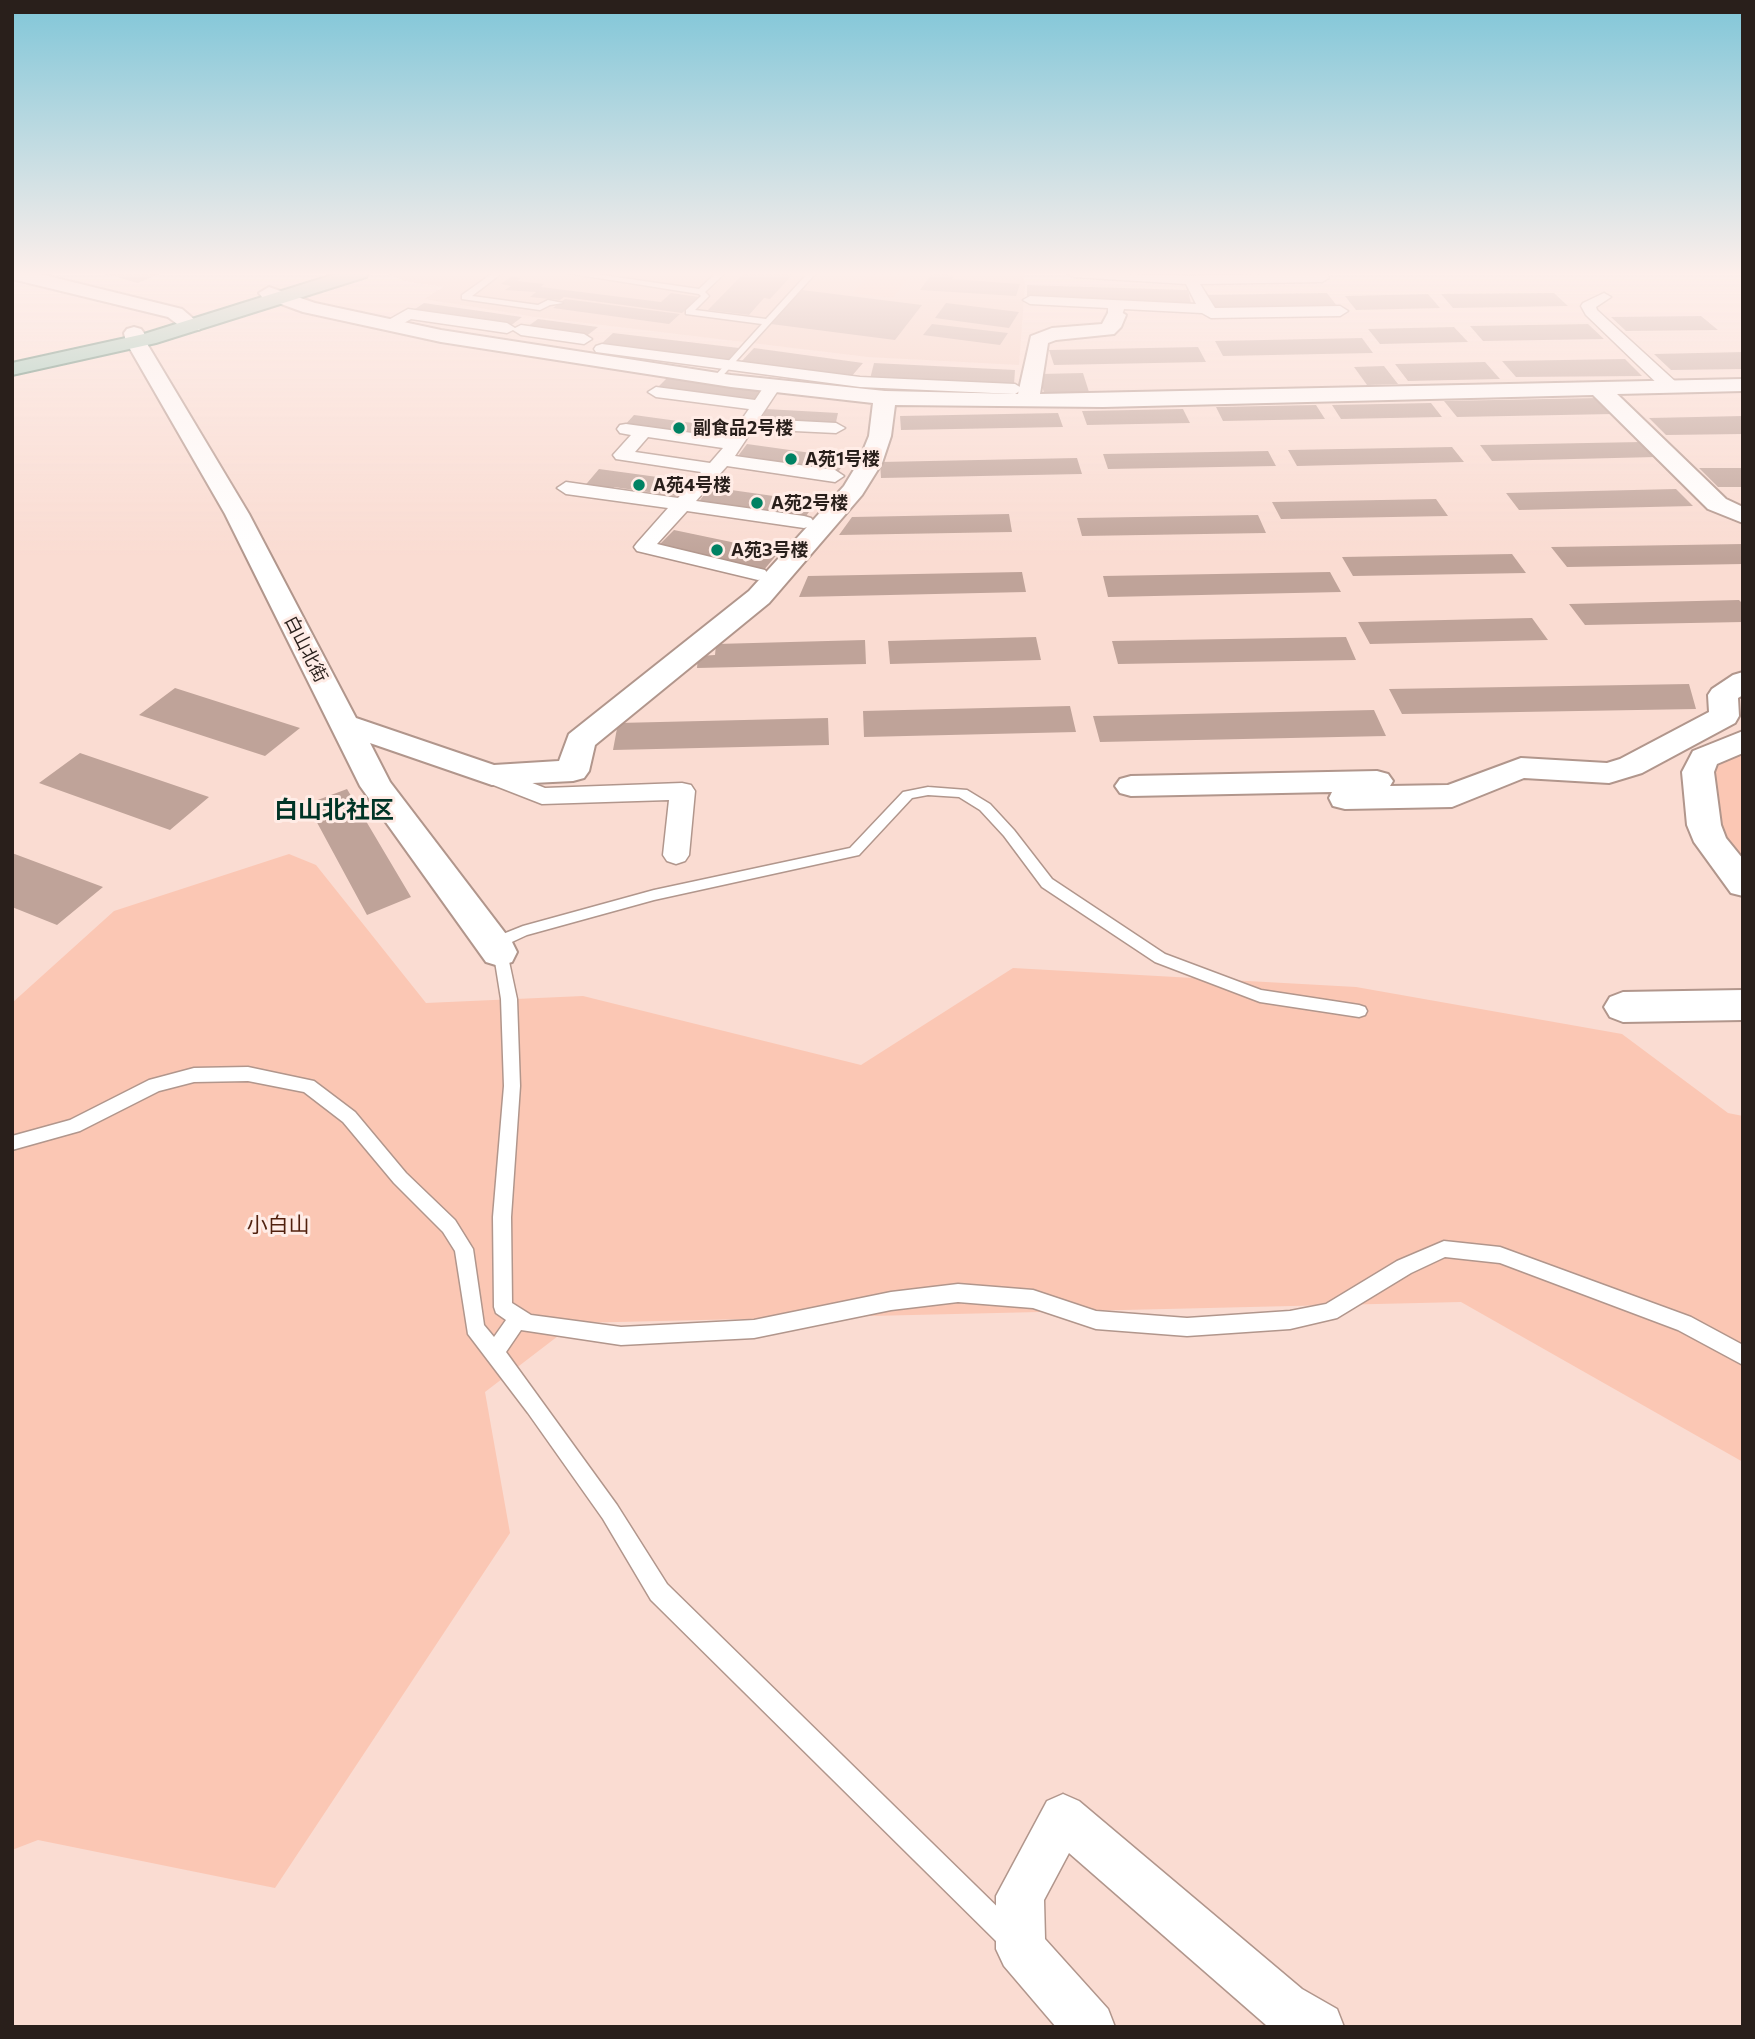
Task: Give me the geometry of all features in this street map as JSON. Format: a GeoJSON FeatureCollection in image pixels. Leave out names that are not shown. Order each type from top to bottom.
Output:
{"type":"FeatureCollection","features":[{"type":"Feature","properties":{"kind":"street","name":"白山北街"},"geometry":{"type":"LineString","coordinates":[[153,368],[237,514],[376,786],[496,948]]}},
{"type":"Feature","properties":{"kind":"street"},"geometry":{"type":"LineString","coordinates":[[702,368],[1022,395]]}},
{"type":"Feature","properties":{"kind":"street"},"geometry":{"type":"LineString","coordinates":[[704,368],[773,386],[885,398],[1743,385]]}},
{"type":"Feature","properties":{"kind":"street"},"geometry":{"type":"LineString","coordinates":[[1022,395],[1030,368]]}},
{"type":"Feature","properties":{"kind":"street"},"geometry":{"type":"LineString","coordinates":[[1651,368],[1671,387]]}},
{"type":"Feature","properties":{"kind":"street"},"geometry":{"type":"LineString","coordinates":[[758,574],[644,548],[735,444],[773,386]]}},
{"type":"Feature","properties":{"kind":"street"},"geometry":{"type":"LineString","coordinates":[[1600,389],[1717,505],[1743,516]]}},
{"type":"Feature","properties":{"kind":"street"},"geometry":{"type":"LineString","coordinates":[[656,392],[761,406]]}},
{"type":"Feature","properties":{"kind":"street"},"geometry":{"type":"LineString","coordinates":[[492,775],[573,771],[580,741],[759,597],[853,490],[870,463],[880,436],[885,398]]}},
{"type":"Feature","properties":{"kind":"street"},"geometry":{"type":"LineString","coordinates":[[750,424],[836,428]]}},
{"type":"Feature","properties":{"kind":"street"},"geometry":{"type":"LineString","coordinates":[[622,429],[735,444]]}},
{"type":"Feature","properties":{"kind":"street"},"geometry":{"type":"LineString","coordinates":[[643,432],[622,455],[835,476]]}},
{"type":"Feature","properties":{"kind":"street"},"geometry":{"type":"LineString","coordinates":[[566,488],[804,522]]}},
{"type":"Feature","properties":{"kind":"street"},"geometry":{"type":"LineString","coordinates":[[1345,798],[1452,796],[1521,768],[1592,774],[1631,766],[1724,716],[1723,695],[1741,687]]}},
{"type":"Feature","properties":{"kind":"street"},"geometry":{"type":"LineString","coordinates":[[344,724],[492,775],[542,796],[682,791],[676,855]]}},
{"type":"Feature","properties":{"kind":"street"},"geometry":{"type":"LineString","coordinates":[[1743,741],[1704,758],[1698,772],[1704,825],[1712,842],[1743,884]]}},
{"type":"Feature","properties":{"kind":"street"},"geometry":{"type":"LineString","coordinates":[[1131,786],[1491,778]]}},
{"type":"Feature","properties":{"kind":"street"},"geometry":{"type":"LineString","coordinates":[[1623,1007],[1743,1005]]}},
{"type":"Feature","properties":{"kind":"street"},"geometry":{"type":"LineString","coordinates":[[1090,2027],[1021,1949],[1020,1896],[1063,1817],[1284,2007],[1319,2027]]}},
{"type":"Feature","properties":{"kind":"lane"},"geometry":{"type":"LineString","coordinates":[[724,372],[727,368]]}},
{"type":"Feature","properties":{"kind":"lane"},"geometry":{"type":"LineString","coordinates":[[1359,1011],[1260,996],[1160,958],[1047,883],[985,807],[962,793],[928,791],[908,795],[854,852],[654,895],[523,931],[496,948],[509,999],[512,1086],[502,1217],[503,1307],[527,1324],[621,1336],[754,1329],[891,1301],[958,1293],[1033,1299],[1096,1320],[1187,1327],[1290,1320],[1330,1312],[1404,1267],[1444,1249],[1500,1255],[1684,1323],[1743,1356]]}},
{"type":"Feature","properties":{"kind":"lane"},"geometry":{"type":"LineString","coordinates":[[12,1143],[74,1125],[155,1085],[194,1075],[248,1074],[308,1086],[349,1117],[400,1178],[449,1226],[464,1249],[475,1328],[610,1512],[659,1592],[1021,1949]]}},
{"type":"Feature","properties":{"kind":"lane"},"geometry":{"type":"LineString","coordinates":[[494,1353],[518,1318]]}},
{"type":"Feature","properties":{"kind":"green space"},"geometry":{"type":"Polygon","coordinates":[[[1743,748],[1743,871],[1716,820],[1715,766],[1729,753],[1743,748]]]}},
{"type":"Feature","properties":{"kind":"green space","name":"小白山"},"geometry":{"type":"Polygon","coordinates":[[[289,854],[316,865],[426,1003],[583,996],[861,1065],[1013,968],[1356,987],[1622,1034],[1728,1113],[1743,1116],[1743,1462],[1461,1302],[575,1323],[485,1392],[510,1533],[275,1888],[38,1840],[12,1850],[12,1003],[114,911],[289,854]]]}},
{"type":"Feature","properties":{"kind":"building"},"geometry":{"type":"Polygon","coordinates":[[[781,368],[859,368],[851,377],[781,368]]]}},
{"type":"Feature","properties":{"kind":"building"},"geometry":{"type":"Polygon","coordinates":[[[873,368],[1015,370],[1014,385],[870,379],[873,368]]]}},
{"type":"Feature","properties":{"kind":"building"},"geometry":{"type":"Polygon","coordinates":[[[1355,368],[1386,368],[1398,384],[1367,385],[1355,368]]]}},
{"type":"Feature","properties":{"kind":"building"},"geometry":{"type":"Polygon","coordinates":[[[1398,368],[1490,368],[1500,379],[1408,381],[1398,368]]]}},
{"type":"Feature","properties":{"kind":"building"},"geometry":{"type":"Polygon","coordinates":[[[1508,368],[1634,368],[1642,376],[1516,377],[1508,368]]]}},
{"type":"Feature","properties":{"kind":"building"},"geometry":{"type":"Polygon","coordinates":[[[1669,368],[1743,368],[1743,369],[1669,368]]]}},
{"type":"Feature","properties":{"kind":"building"},"geometry":{"type":"Polygon","coordinates":[[[1083,373],[1089,392],[1044,393],[1039,374],[1083,373]]]}},
{"type":"Feature","properties":{"kind":"building"},"geometry":{"type":"Polygon","coordinates":[[[667,378],[765,391],[755,403],[655,390],[667,378]]]}},
{"type":"Feature","properties":{"kind":"building"},"geometry":{"type":"Polygon","coordinates":[[[1597,398],[1613,414],[1457,417],[1444,401],[1597,398]]]}},
{"type":"Feature","properties":{"kind":"building"},"geometry":{"type":"Polygon","coordinates":[[[1431,403],[1442,417],[1341,419],[1332,405],[1431,403]]]}},
{"type":"Feature","properties":{"kind":"building"},"geometry":{"type":"Polygon","coordinates":[[[1316,405],[1325,419],[1223,421],[1216,407],[1316,405]]]}},
{"type":"Feature","properties":{"kind":"building"},"geometry":{"type":"Polygon","coordinates":[[[766,409],[838,413],[835,427],[760,423],[766,409]]]}},
{"type":"Feature","properties":{"kind":"building"},"geometry":{"type":"Polygon","coordinates":[[[1183,409],[1190,423],[1087,425],[1082,411],[1183,409]]]}},
{"type":"Feature","properties":{"kind":"building"},"geometry":{"type":"Polygon","coordinates":[[[1058,413],[1063,427],[901,430],[900,416],[1058,413]]]}},
{"type":"Feature","properties":{"kind":"building","name":"副食品2号楼"},"geometry":{"type":"Polygon","coordinates":[[[634,415],[737,429],[726,442],[622,428],[634,415]]]}},
{"type":"Feature","properties":{"kind":"building"},"geometry":{"type":"Polygon","coordinates":[[[1743,416],[1743,434],[1666,435],[1649,418],[1743,416]]]}},
{"type":"Feature","properties":{"kind":"building"},"geometry":{"type":"Polygon","coordinates":[[[1641,442],[1656,457],[1492,461],[1480,445],[1641,442]]]}},
{"type":"Feature","properties":{"kind":"building","name":"A苑1号楼"},"geometry":{"type":"Polygon","coordinates":[[[747,444],[847,458],[837,474],[735,460],[747,444]]]}},
{"type":"Feature","properties":{"kind":"building"},"geometry":{"type":"Polygon","coordinates":[[[1452,447],[1464,462],[1297,466],[1288,450],[1452,447]]]}},
{"type":"Feature","properties":{"kind":"building"},"geometry":{"type":"Polygon","coordinates":[[[1268,451],[1276,466],[1108,469],[1103,454],[1268,451]]]}},
{"type":"Feature","properties":{"kind":"building"},"geometry":{"type":"Polygon","coordinates":[[[1077,458],[1082,474],[881,478],[880,462],[1077,458]]]}},
{"type":"Feature","properties":{"kind":"building"},"geometry":{"type":"Polygon","coordinates":[[[1699,468],[1743,468],[1743,487],[1718,487],[1699,468]]]}},
{"type":"Feature","properties":{"kind":"building","name":"A苑4号楼"},"geometry":{"type":"Polygon","coordinates":[[[599,469],[694,482],[682,497],[614,487],[610,493],[582,489],[599,469]]]}},
{"type":"Feature","properties":{"kind":"building","name":"A苑2号楼"},"geometry":{"type":"Polygon","coordinates":[[[710,487],[816,502],[804,519],[697,504],[710,487]]]}},
{"type":"Feature","properties":{"kind":"building"},"geometry":{"type":"Polygon","coordinates":[[[1676,489],[1693,506],[1519,510],[1506,493],[1676,489]]]}},
{"type":"Feature","properties":{"kind":"building"},"geometry":{"type":"Polygon","coordinates":[[[1436,499],[1448,516],[1281,519],[1272,502],[1436,499]]]}},
{"type":"Feature","properties":{"kind":"building"},"geometry":{"type":"Polygon","coordinates":[[[1009,514],[1012,532],[839,535],[852,517],[1009,514]]]}},
{"type":"Feature","properties":{"kind":"building"},"geometry":{"type":"Polygon","coordinates":[[[1258,515],[1266,533],[1082,536],[1077,518],[1258,515]]]}},
{"type":"Feature","properties":{"kind":"building","name":"A苑3号楼"},"geometry":{"type":"Polygon","coordinates":[[[674,530],[779,552],[763,571],[656,548],[674,530]]]}},
{"type":"Feature","properties":{"kind":"building"},"geometry":{"type":"Polygon","coordinates":[[[1743,544],[1743,564],[1567,567],[1551,547],[1743,544]]]}},
{"type":"Feature","properties":{"kind":"building"},"geometry":{"type":"Polygon","coordinates":[[[1512,554],[1526,573],[1353,576],[1342,557],[1512,554]]]}},
{"type":"Feature","properties":{"kind":"building"},"geometry":{"type":"Polygon","coordinates":[[[1022,572],[1026,592],[799,597],[808,576],[1022,572]]]}},
{"type":"Feature","properties":{"kind":"building"},"geometry":{"type":"Polygon","coordinates":[[[1330,572],[1341,592],[1108,597],[1103,576],[1330,572]]]}},
{"type":"Feature","properties":{"kind":"building"},"geometry":{"type":"Polygon","coordinates":[[[1739,600],[1743,604],[1743,622],[1585,625],[1569,604],[1739,600]]]}},
{"type":"Feature","properties":{"kind":"building"},"geometry":{"type":"Polygon","coordinates":[[[1532,618],[1548,640],[1370,644],[1358,622],[1532,618]]]}},
{"type":"Feature","properties":{"kind":"building"},"geometry":{"type":"Polygon","coordinates":[[[1036,637],[1041,660],[890,664],[888,641],[1036,637]]]}},
{"type":"Feature","properties":{"kind":"building"},"geometry":{"type":"Polygon","coordinates":[[[1346,637],[1356,660],[1118,664],[1112,641],[1346,637]]]}},
{"type":"Feature","properties":{"kind":"building"},"geometry":{"type":"Polygon","coordinates":[[[865,640],[866,664],[697,668],[698,656],[715,655],[716,644],[865,640]]]}},
{"type":"Feature","properties":{"kind":"building"},"geometry":{"type":"Polygon","coordinates":[[[1689,684],[1696,709],[1402,714],[1389,689],[1689,684]]]}},
{"type":"Feature","properties":{"kind":"building"},"geometry":{"type":"Polygon","coordinates":[[[175,688],[300,728],[265,756],[139,715],[175,688]]]}},
{"type":"Feature","properties":{"kind":"building"},"geometry":{"type":"Polygon","coordinates":[[[1070,706],[1076,732],[864,737],[863,711],[1070,706]]]}},
{"type":"Feature","properties":{"kind":"building"},"geometry":{"type":"Polygon","coordinates":[[[1374,710],[1386,736],[1100,742],[1093,716],[1374,710]]]}},
{"type":"Feature","properties":{"kind":"building"},"geometry":{"type":"Polygon","coordinates":[[[828,718],[829,745],[613,750],[618,723],[828,718]]]}},
{"type":"Feature","properties":{"kind":"building"},"geometry":{"type":"Polygon","coordinates":[[[80,753],[209,797],[170,830],[39,783],[80,753]]]}},
{"type":"Feature","properties":{"kind":"building"},"geometry":{"type":"Polygon","coordinates":[[[347,789],[411,897],[367,915],[307,804],[347,789]]]}},
{"type":"Feature","properties":{"kind":"building"},"geometry":{"type":"Polygon","coordinates":[[[12,853],[103,887],[57,925],[12,907],[12,853]]]}},
{"type":"Feature","properties":{"kind":"place","name":"副食品2号楼"},"geometry":{"type":"Point","coordinates":[679,428]}},
{"type":"Feature","properties":{"kind":"place","name":"A苑1号楼"},"geometry":{"type":"Point","coordinates":[791,459]}},
{"type":"Feature","properties":{"kind":"place","name":"A苑4号楼"},"geometry":{"type":"Point","coordinates":[639,485]}},
{"type":"Feature","properties":{"kind":"place","name":"A苑2号楼"},"geometry":{"type":"Point","coordinates":[757,503]}},
{"type":"Feature","properties":{"kind":"place","name":"A苑3号楼"},"geometry":{"type":"Point","coordinates":[717,550]}},
{"type":"Feature","properties":{"kind":"district","name":"白山北社区"},"geometry":{"type":"Point","coordinates":[334,810]}}]}
